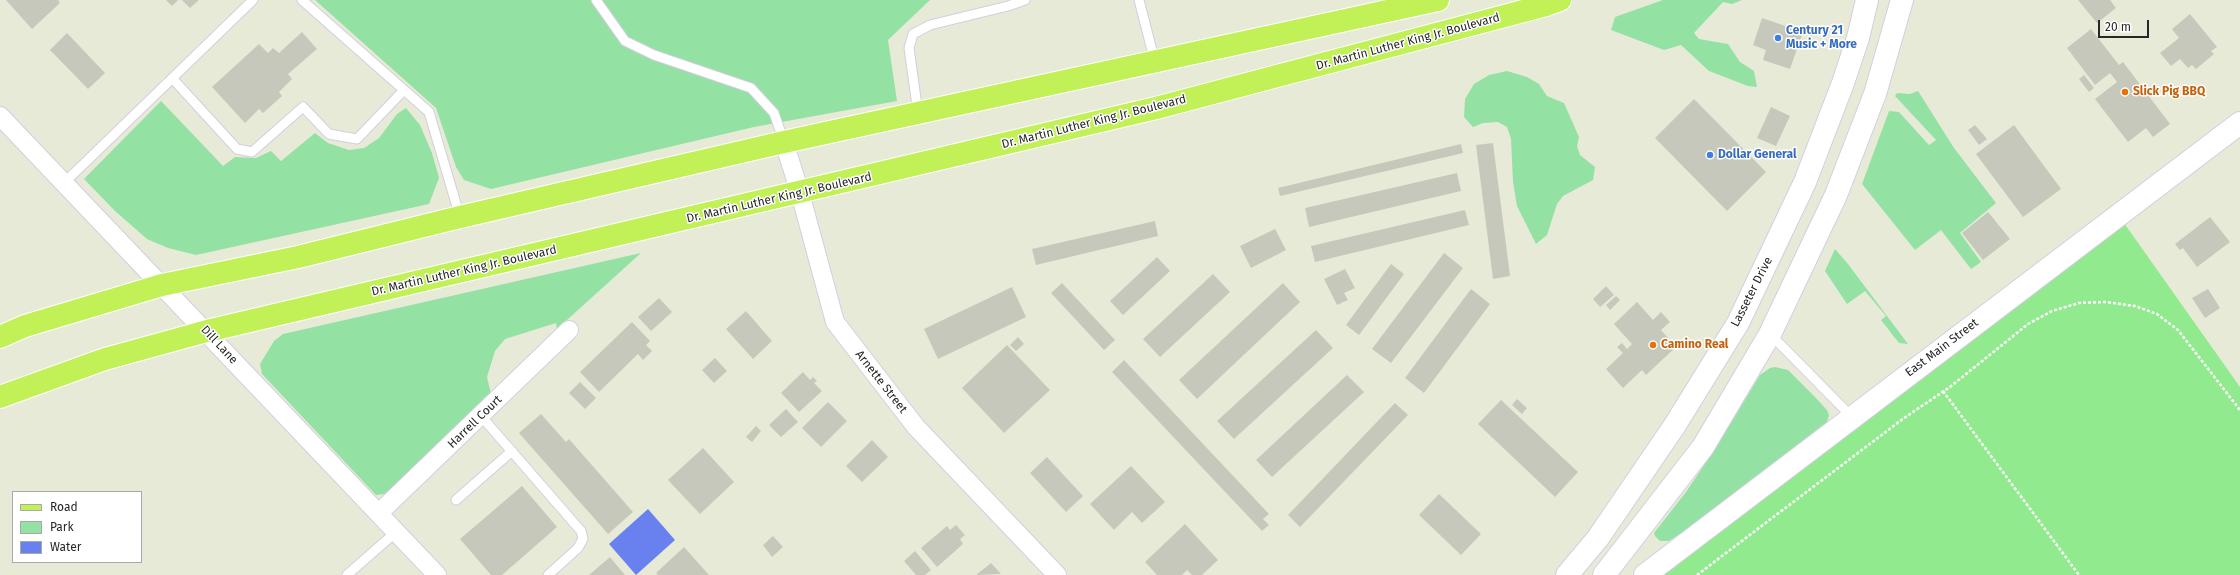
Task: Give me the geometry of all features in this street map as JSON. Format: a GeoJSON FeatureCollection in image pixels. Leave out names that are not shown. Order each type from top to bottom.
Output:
{"type":"FeatureCollection","features":[{"type":"Feature","properties":{"kind":"main road"},"geometry":{"type":"LineString","coordinates":[[0,337],[25,326],[162,285],[298,257],[460,217],[784,142],[1438,0]]}},
{"type":"Feature","properties":{"kind":"main road","name":"Dr. Martin Luther King Jr. Boulevard"},"geometry":{"type":"LineString","coordinates":[[0,397],[105,359],[207,331],[800,193],[1156,108],[1546,6],[1560,0]]}},
{"type":"Feature","properties":{"kind":"street","name":"Lasseter Drive"},"geometry":{"type":"LineString","coordinates":[[1574,568],[1675,425],[1738,323],[1805,182],[1843,83],[1858,38],[1867,0]]}},
{"type":"Feature","properties":{"kind":"street"},"geometry":{"type":"LineString","coordinates":[[1604,575],[1703,447],[1770,334],[1839,188],[1875,94],[1902,0]]}},
{"type":"Feature","properties":{"kind":"street","name":"Dill Lane"},"geometry":{"type":"LineString","coordinates":[[0,116],[207,331],[437,575]]}},
{"type":"Feature","properties":{"kind":"street","name":"East Main Street"},"geometry":{"type":"LineString","coordinates":[[1645,575],[2240,123]]}},
{"type":"Feature","properties":{"kind":"street","name":"Arnette Street"},"geometry":{"type":"LineString","coordinates":[[784,142],[800,193],[835,322],[916,427],[1057,575]]}},
{"type":"Feature","properties":{"kind":"street","name":"Harrell Court"},"geometry":{"type":"LineString","coordinates":[[379,513],[570,330]]}},
{"type":"Feature","properties":{"kind":"street"},"geometry":{"type":"LineString","coordinates":[[1574,568],[1604,575],[1646,557],[1683,545]]}},
{"type":"Feature","properties":{"kind":"lane"},"geometry":{"type":"LineString","coordinates":[[64,182],[253,0]]}},
{"type":"Feature","properties":{"kind":"lane"},"geometry":{"type":"LineString","coordinates":[[302,0],[429,112],[460,217]]}},
{"type":"Feature","properties":{"kind":"lane"},"geometry":{"type":"LineString","coordinates":[[596,0],[625,41],[654,55],[751,88],[774,113],[784,142]]}},
{"type":"Feature","properties":{"kind":"lane"},"geometry":{"type":"LineString","coordinates":[[918,113],[909,48],[913,34],[930,25],[1008,6],[1025,0]]}},
{"type":"Feature","properties":{"kind":"lane"},"geometry":{"type":"LineString","coordinates":[[1138,0],[1155,62]]}},
{"type":"Feature","properties":{"kind":"lane"},"geometry":{"type":"LineString","coordinates":[[172,78],[237,149],[252,152],[303,107],[329,134],[357,139],[404,90]]}},
{"type":"Feature","properties":{"kind":"lane"},"geometry":{"type":"LineString","coordinates":[[1770,334],[1852,417]]}},
{"type":"Feature","properties":{"kind":"lane"},"geometry":{"type":"LineString","coordinates":[[481,416],[581,530],[583,539],[578,548],[548,575]]}},
{"type":"Feature","properties":{"kind":"lane"},"geometry":{"type":"LineString","coordinates":[[456,500],[512,452]]}},
{"type":"Feature","properties":{"kind":"lane"},"geometry":{"type":"LineString","coordinates":[[347,575],[396,532]]}},
{"type":"Feature","properties":{"kind":"path"},"geometry":{"type":"LineString","coordinates":[[1697,575],[1904,418],[1943,391],[2028,324],[2052,311],[2079,303],[2106,302],[2135,306],[2157,314],[2178,330],[2240,410]]}},
{"type":"Feature","properties":{"kind":"path"},"geometry":{"type":"LineString","coordinates":[[1943,391],[2079,575]]}},
{"type":"Feature","properties":{"kind":"green space"},"geometry":{"type":"Polygon","coordinates":[[[315,0],[930,0],[888,40],[897,101],[754,127],[491,189],[464,180],[456,167],[436,108],[315,0]]]}},
{"type":"Feature","properties":{"kind":"green space"},"geometry":{"type":"Polygon","coordinates":[[[1663,0],[1742,0],[1732,4],[1723,2],[1694,33],[1699,39],[1728,44],[1740,62],[1754,71],[1757,87],[1748,86],[1709,71],[1681,45],[1664,50],[1611,30],[1615,17],[1663,0]]]}},
{"type":"Feature","properties":{"kind":"green space"},"geometry":{"type":"Polygon","coordinates":[[[1507,71],[1527,77],[1539,84],[1547,96],[1564,103],[1579,137],[1577,146],[1580,155],[1595,167],[1593,180],[1563,196],[1557,204],[1547,235],[1536,244],[1517,206],[1513,182],[1511,139],[1507,127],[1498,122],[1483,123],[1473,127],[1464,117],[1465,99],[1474,84],[1489,75],[1507,71]]]}},
{"type":"Feature","properties":{"kind":"green space"},"geometry":{"type":"Polygon","coordinates":[[[1918,91],[1954,148],[1996,203],[1960,233],[1981,262],[1971,269],[1941,230],[1915,250],[1862,184],[1889,111],[1899,112],[1929,145],[1936,140],[1895,96],[1897,93],[1910,94],[1918,91]]]}},
{"type":"Feature","properties":{"kind":"green space"},"geometry":{"type":"Polygon","coordinates":[[[161,101],[223,166],[235,157],[256,158],[271,151],[281,161],[315,133],[328,143],[349,150],[364,148],[379,138],[397,114],[406,108],[420,125],[432,153],[439,178],[429,204],[196,255],[168,248],[147,239],[115,211],[84,179],[161,101]]]}},
{"type":"Feature","properties":{"kind":"green space"},"geometry":{"type":"Polygon","coordinates":[[[2124,223],[2240,387],[2240,575],[1663,575],[1950,353],[2124,223]]]}},
{"type":"Feature","properties":{"kind":"green space"},"geometry":{"type":"Polygon","coordinates":[[[1835,249],[1908,344],[1899,343],[1881,320],[1886,316],[1865,291],[1847,304],[1825,271],[1835,249]]]}},
{"type":"Feature","properties":{"kind":"green space"},"geometry":{"type":"Polygon","coordinates":[[[641,253],[557,329],[556,323],[505,339],[495,351],[487,377],[491,394],[394,490],[384,494],[376,495],[262,374],[260,364],[274,341],[283,334],[641,253]]]}},
{"type":"Feature","properties":{"kind":"green space"},"geometry":{"type":"Polygon","coordinates":[[[1775,367],[1788,370],[1812,394],[1827,410],[1829,415],[1827,422],[1684,531],[1669,541],[1660,541],[1654,533],[1686,492],[1717,446],[1760,375],[1770,368],[1775,367]]]}},
{"type":"Feature","properties":{"kind":"water"},"geometry":{"type":"Polygon","coordinates":[[[648,509],[675,540],[636,575],[609,544],[648,509]]]}},
{"type":"Feature","properties":{"kind":"building"},"geometry":{"type":"Polygon","coordinates":[[[6,0],[58,0],[60,3],[32,29],[6,0]]]}},
{"type":"Feature","properties":{"kind":"building"},"geometry":{"type":"Polygon","coordinates":[[[166,0],[178,0],[172,6],[166,0]]]}},
{"type":"Feature","properties":{"kind":"building"},"geometry":{"type":"Polygon","coordinates":[[[182,0],[199,0],[190,8],[182,0]]]}},
{"type":"Feature","properties":{"kind":"building"},"geometry":{"type":"Polygon","coordinates":[[[2078,0],[2110,0],[2116,8],[2097,23],[2078,0]]]}},
{"type":"Feature","properties":{"kind":"building"},"geometry":{"type":"Polygon","coordinates":[[[2190,14],[2217,47],[2211,51],[2214,54],[2196,69],[2192,65],[2188,68],[2180,59],[2171,66],[2160,53],[2179,38],[2172,29],[2190,14]]]}},
{"type":"Feature","properties":{"kind":"building","name":"Century 21 Music + More"},"geometry":{"type":"Polygon","coordinates":[[[1762,18],[1803,32],[1790,69],[1763,60],[1766,50],[1753,45],[1762,18]]]}},
{"type":"Feature","properties":{"kind":"building","name":"Slick Pig BBQ"},"geometry":{"type":"Polygon","coordinates":[[[2091,29],[2119,65],[2123,62],[2170,124],[2153,137],[2146,128],[2128,142],[2095,99],[2117,82],[2110,73],[2095,85],[2067,48],[2091,29]]]}},
{"type":"Feature","properties":{"kind":"building"},"geometry":{"type":"Polygon","coordinates":[[[302,32],[317,49],[288,74],[292,79],[279,92],[282,96],[263,113],[259,109],[245,123],[212,87],[259,44],[268,53],[273,48],[279,53],[302,32]]]}},
{"type":"Feature","properties":{"kind":"building"},"geometry":{"type":"Polygon","coordinates":[[[67,33],[105,73],[88,89],[50,50],[67,33]]]}},
{"type":"Feature","properties":{"kind":"building"},"geometry":{"type":"Polygon","coordinates":[[[2084,75],[2094,88],[2089,92],[2079,79],[2084,75]]]}},
{"type":"Feature","properties":{"kind":"building","name":"Dollar General"},"geometry":{"type":"Polygon","coordinates":[[[1694,99],[1766,172],[1727,211],[1655,138],[1694,99]]]}},
{"type":"Feature","properties":{"kind":"building"},"geometry":{"type":"Polygon","coordinates":[[[1771,107],[1790,116],[1776,146],[1757,138],[1771,107]]]}},
{"type":"Feature","properties":{"kind":"building"},"geometry":{"type":"Polygon","coordinates":[[[1975,125],[1987,139],[1979,145],[1968,130],[1975,125]]]}},
{"type":"Feature","properties":{"kind":"building"},"geometry":{"type":"Polygon","coordinates":[[[2014,125],[2061,189],[2023,217],[1976,154],[2014,125]]]}},
{"type":"Feature","properties":{"kind":"building"},"geometry":{"type":"Polygon","coordinates":[[[1493,143],[1510,276],[1493,279],[1476,145],[1493,143]]]}},
{"type":"Feature","properties":{"kind":"building"},"geometry":{"type":"Polygon","coordinates":[[[1461,144],[1463,153],[1280,196],[1278,188],[1461,144]]]}},
{"type":"Feature","properties":{"kind":"building"},"geometry":{"type":"Polygon","coordinates":[[[1457,173],[1461,191],[1309,227],[1305,208],[1457,173]]]}},
{"type":"Feature","properties":{"kind":"building"},"geometry":{"type":"Polygon","coordinates":[[[1465,210],[1469,225],[1315,262],[1311,246],[1465,210]]]}},
{"type":"Feature","properties":{"kind":"building"},"geometry":{"type":"Polygon","coordinates":[[[1988,212],[2010,239],[1983,260],[1962,233],[1988,212]]]}},
{"type":"Feature","properties":{"kind":"building"},"geometry":{"type":"Polygon","coordinates":[[[2210,217],[2230,242],[2197,267],[2183,248],[2180,250],[2175,244],[2210,217]]]}},
{"type":"Feature","properties":{"kind":"building"},"geometry":{"type":"Polygon","coordinates":[[[1155,221],[1158,236],[1036,265],[1032,249],[1155,221]]]}},
{"type":"Feature","properties":{"kind":"building"},"geometry":{"type":"Polygon","coordinates":[[[1275,229],[1286,250],[1251,268],[1240,246],[1275,229]]]}},
{"type":"Feature","properties":{"kind":"building"},"geometry":{"type":"Polygon","coordinates":[[[1444,253],[1463,268],[1391,363],[1372,349],[1444,253]]]}},
{"type":"Feature","properties":{"kind":"building"},"geometry":{"type":"Polygon","coordinates":[[[1157,257],[1170,271],[1123,315],[1110,301],[1157,257]]]}},
{"type":"Feature","properties":{"kind":"building"},"geometry":{"type":"Polygon","coordinates":[[[1391,264],[1404,274],[1359,335],[1346,325],[1391,264]]]}},
{"type":"Feature","properties":{"kind":"building"},"geometry":{"type":"Polygon","coordinates":[[[1345,269],[1355,288],[1344,293],[1348,300],[1337,305],[1324,279],[1345,269]]]}},
{"type":"Feature","properties":{"kind":"building"},"geometry":{"type":"Polygon","coordinates":[[[1213,274],[1230,292],[1160,357],[1143,339],[1213,274]]]}},
{"type":"Feature","properties":{"kind":"building"},"geometry":{"type":"Polygon","coordinates":[[[1062,283],[1115,340],[1104,350],[1051,293],[1062,283]]]}},
{"type":"Feature","properties":{"kind":"building"},"geometry":{"type":"Polygon","coordinates":[[[1283,283],[1300,302],[1197,399],[1179,380],[1283,283]]]}},
{"type":"Feature","properties":{"kind":"building"},"geometry":{"type":"Polygon","coordinates":[[[1606,286],[1614,295],[1600,307],[1593,299],[1606,286]]]}},
{"type":"Feature","properties":{"kind":"building"},"geometry":{"type":"Polygon","coordinates":[[[1012,287],[1026,317],[938,359],[924,329],[1012,287]]]}},
{"type":"Feature","properties":{"kind":"building"},"geometry":{"type":"Polygon","coordinates":[[[1471,289],[1490,304],[1424,393],[1405,378],[1471,289]]]}},
{"type":"Feature","properties":{"kind":"building"},"geometry":{"type":"Polygon","coordinates":[[[2208,289],[2220,308],[2205,318],[2192,298],[2208,289]]]}},
{"type":"Feature","properties":{"kind":"building"},"geometry":{"type":"Polygon","coordinates":[[[1616,296],[1620,300],[1610,310],[1606,305],[1616,296]]]}},
{"type":"Feature","properties":{"kind":"building"},"geometry":{"type":"Polygon","coordinates":[[[659,298],[672,312],[651,331],[638,317],[659,298]]]}},
{"type":"Feature","properties":{"kind":"building","name":"Camino Real"},"geometry":{"type":"Polygon","coordinates":[[[1637,302],[1653,320],[1661,312],[1670,322],[1661,330],[1676,347],[1646,375],[1642,370],[1623,388],[1606,369],[1623,353],[1617,347],[1622,343],[1627,349],[1632,344],[1614,324],[1637,302]]]}},
{"type":"Feature","properties":{"kind":"building"},"geometry":{"type":"Polygon","coordinates":[[[746,311],[772,341],[753,359],[726,329],[746,311]]]}},
{"type":"Feature","properties":{"kind":"building"},"geometry":{"type":"Polygon","coordinates":[[[632,322],[650,341],[646,345],[652,351],[643,360],[638,354],[599,392],[580,372],[632,322]]]}},
{"type":"Feature","properties":{"kind":"building"},"geometry":{"type":"Polygon","coordinates":[[[1316,330],[1333,348],[1234,439],[1217,421],[1316,330]]]}},
{"type":"Feature","properties":{"kind":"building"},"geometry":{"type":"Polygon","coordinates":[[[1018,337],[1024,344],[1016,351],[1010,345],[1018,337]]]}},
{"type":"Feature","properties":{"kind":"building"},"geometry":{"type":"Polygon","coordinates":[[[1007,345],[1050,390],[1004,433],[962,388],[1007,345]]]}},
{"type":"Feature","properties":{"kind":"building"},"geometry":{"type":"Polygon","coordinates":[[[715,358],[727,371],[714,383],[702,370],[715,358]]]}},
{"type":"Feature","properties":{"kind":"building"},"geometry":{"type":"Polygon","coordinates":[[[1124,360],[1269,514],[1263,519],[1269,525],[1262,531],[1112,372],[1124,360]]]}},
{"type":"Feature","properties":{"kind":"building"},"geometry":{"type":"Polygon","coordinates":[[[803,372],[810,380],[813,377],[817,381],[814,383],[822,391],[799,412],[781,393],[803,372]]]}},
{"type":"Feature","properties":{"kind":"building"},"geometry":{"type":"Polygon","coordinates":[[[1347,375],[1364,392],[1272,477],[1256,460],[1347,375]]]}},
{"type":"Feature","properties":{"kind":"building"},"geometry":{"type":"Polygon","coordinates":[[[580,382],[596,398],[585,409],[569,393],[580,382]]]}},
{"type":"Feature","properties":{"kind":"building"},"geometry":{"type":"Polygon","coordinates":[[[1517,399],[1527,408],[1522,414],[1512,405],[1517,399]]]}},
{"type":"Feature","properties":{"kind":"building"},"geometry":{"type":"Polygon","coordinates":[[[1501,400],[1578,472],[1555,497],[1478,424],[1501,400]]]}},
{"type":"Feature","properties":{"kind":"building"},"geometry":{"type":"Polygon","coordinates":[[[828,402],[847,421],[821,447],[802,428],[828,402]]]}},
{"type":"Feature","properties":{"kind":"building"},"geometry":{"type":"Polygon","coordinates":[[[1395,403],[1408,415],[1300,527],[1288,515],[1395,403]]]}},
{"type":"Feature","properties":{"kind":"building"},"geometry":{"type":"Polygon","coordinates":[[[786,409],[798,422],[781,437],[769,425],[786,409]]]}},
{"type":"Feature","properties":{"kind":"building"},"geometry":{"type":"Polygon","coordinates":[[[541,414],[566,442],[569,439],[633,512],[608,534],[519,433],[541,414]]]}},
{"type":"Feature","properties":{"kind":"building"},"geometry":{"type":"Polygon","coordinates":[[[756,426],[761,431],[752,442],[746,437],[756,426]]]}},
{"type":"Feature","properties":{"kind":"building"},"geometry":{"type":"Polygon","coordinates":[[[872,440],[888,457],[862,482],[846,466],[872,440]]]}},
{"type":"Feature","properties":{"kind":"building"},"geometry":{"type":"Polygon","coordinates":[[[703,448],[734,482],[700,514],[668,480],[703,448]]]}},
{"type":"Feature","properties":{"kind":"building"},"geometry":{"type":"Polygon","coordinates":[[[1047,457],[1083,496],[1066,512],[1030,473],[1047,457]]]}},
{"type":"Feature","properties":{"kind":"building"},"geometry":{"type":"Polygon","coordinates":[[[1131,466],[1165,502],[1142,523],[1132,512],[1114,530],[1090,504],[1131,466]]]}},
{"type":"Feature","properties":{"kind":"building"},"geometry":{"type":"Polygon","coordinates":[[[522,486],[557,527],[502,575],[491,575],[460,539],[522,486]]]}},
{"type":"Feature","properties":{"kind":"building"},"geometry":{"type":"Polygon","coordinates":[[[1439,494],[1481,534],[1461,555],[1419,515],[1439,494]]]}},
{"type":"Feature","properties":{"kind":"building"},"geometry":{"type":"Polygon","coordinates":[[[1185,524],[1218,560],[1202,575],[1192,575],[1187,570],[1182,575],[1157,575],[1145,562],[1185,524]]]}},
{"type":"Feature","properties":{"kind":"building"},"geometry":{"type":"Polygon","coordinates":[[[956,525],[965,535],[960,539],[963,544],[937,567],[921,548],[947,526],[950,530],[956,525]]]}},
{"type":"Feature","properties":{"kind":"building"},"geometry":{"type":"Polygon","coordinates":[[[773,536],[783,547],[772,557],[763,545],[773,536]]]}},
{"type":"Feature","properties":{"kind":"building"},"geometry":{"type":"Polygon","coordinates":[[[684,547],[709,575],[658,575],[656,573],[684,547]]]}},
{"type":"Feature","properties":{"kind":"building"},"geometry":{"type":"Polygon","coordinates":[[[915,551],[931,570],[925,575],[916,575],[904,561],[915,551]]]}},
{"type":"Feature","properties":{"kind":"building"},"geometry":{"type":"Polygon","coordinates":[[[610,557],[625,575],[589,575],[610,557]]]}},
{"type":"Feature","properties":{"kind":"building"},"geometry":{"type":"Polygon","coordinates":[[[991,563],[1001,574],[976,575],[991,563]]]}},
{"type":"Feature","properties":{"kind":"place","name":"Century 21 Music + More"},"geometry":{"type":"Point","coordinates":[1778,38]}},
{"type":"Feature","properties":{"kind":"place","name":"Slick Pig BBQ"},"geometry":{"type":"Point","coordinates":[2125,92]}},
{"type":"Feature","properties":{"kind":"place","name":"Dollar General"},"geometry":{"type":"Point","coordinates":[1710,155]}},
{"type":"Feature","properties":{"kind":"place","name":"Camino Real"},"geometry":{"type":"Point","coordinates":[1653,345]}}]}
